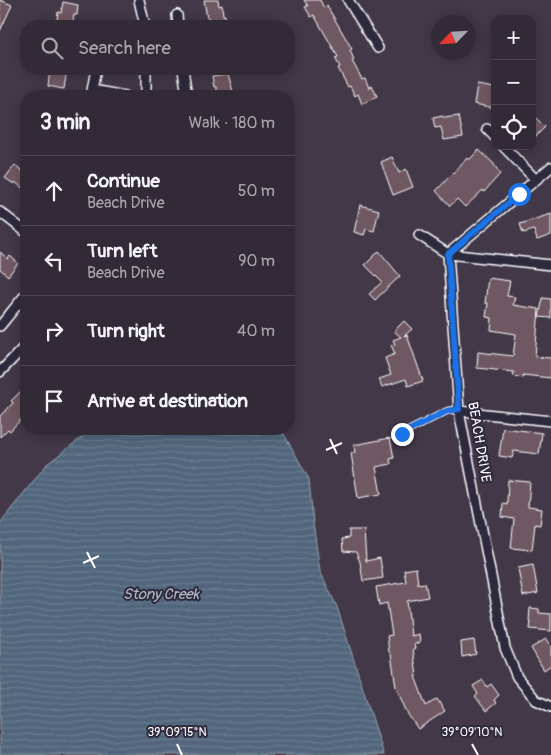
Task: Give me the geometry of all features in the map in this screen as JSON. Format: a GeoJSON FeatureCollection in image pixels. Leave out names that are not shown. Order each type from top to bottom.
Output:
{"type":"FeatureCollection","features":[{"type":"Feature","properties":{"kind":"street"},"geometry":{"type":"LineString","coordinates":[[138,0],[143,20]]}},
{"type":"Feature","properties":{"kind":"street"},"geometry":{"type":"LineString","coordinates":[[348,0],[378,48]]}},
{"type":"Feature","properties":{"kind":"street"},"geometry":{"type":"LineString","coordinates":[[177,15],[177,20]]}},
{"type":"Feature","properties":{"kind":"street"},"geometry":{"type":"LineString","coordinates":[[92,90],[95,75]]}},
{"type":"Feature","properties":{"kind":"street"},"geometry":{"type":"LineString","coordinates":[[146,75],[146,90]]}},
{"type":"Feature","properties":{"kind":"street"},"geometry":{"type":"LineString","coordinates":[[185,75],[186,90]]}},
{"type":"Feature","properties":{"kind":"street"},"geometry":{"type":"LineString","coordinates":[[487,129],[491,133]]}},
{"type":"Feature","properties":{"kind":"street"},"geometry":{"type":"LineString","coordinates":[[507,150],[536,180]]}},
{"type":"Feature","properties":{"kind":"street"},"geometry":{"type":"LineString","coordinates":[[448,254],[551,168]]}},
{"type":"Feature","properties":{"kind":"street"},"geometry":{"type":"LineString","coordinates":[[0,212],[20,227]]}},
{"type":"Feature","properties":{"kind":"street"},"geometry":{"type":"LineString","coordinates":[[420,234],[448,254],[551,265]]}},
{"type":"Feature","properties":{"kind":"street","name":"BEACH DRIVE"},"geometry":{"type":"LineString","coordinates":[[448,254],[459,410],[505,648],[518,677],[536,700],[551,707]]}},
{"type":"Feature","properties":{"kind":"street"},"geometry":{"type":"LineString","coordinates":[[0,326],[20,301]]}},
{"type":"Feature","properties":{"kind":"street"},"geometry":{"type":"LineString","coordinates":[[0,372],[20,352]]}},
{"type":"Feature","properties":{"kind":"street"},"geometry":{"type":"LineString","coordinates":[[459,410],[551,422]]}},
{"type":"Feature","properties":{"kind":"lane"},"geometry":{"type":"LineString","coordinates":[[402,434],[447,411],[459,410]]}},
{"type":"Feature","properties":{"kind":"water","name":"Stony Creek"},"geometry":{"type":"Polygon","coordinates":[[[85,435],[284,435],[309,479],[320,571],[337,607],[384,755],[0,755],[0,523],[47,464],[85,435]]]}},
{"type":"Feature","properties":{"kind":"building"},"geometry":{"type":"Polygon","coordinates":[[[0,0],[12,5],[0,31],[0,0]]]}},
{"type":"Feature","properties":{"kind":"building"},"geometry":{"type":"Polygon","coordinates":[[[204,0],[218,0],[219,6],[222,5],[223,15],[225,15],[226,20],[210,20],[207,18],[204,0]]]}},
{"type":"Feature","properties":{"kind":"building"},"geometry":{"type":"Polygon","coordinates":[[[304,0],[320,0],[324,8],[327,6],[352,49],[350,50],[354,60],[352,61],[362,79],[365,78],[369,88],[372,86],[377,96],[362,104],[358,94],[355,96],[350,86],[348,87],[338,68],[340,67],[335,58],[338,57],[314,15],[311,17],[305,7],[308,6],[304,0]]]}},
{"type":"Feature","properties":{"kind":"building"},"geometry":{"type":"Polygon","coordinates":[[[63,2],[78,5],[77,15],[74,15],[73,20],[57,20],[58,12],[61,13],[63,2]]]}},
{"type":"Feature","properties":{"kind":"building"},"geometry":{"type":"Polygon","coordinates":[[[49,75],[66,75],[64,89],[48,86],[49,75]]]}},
{"type":"Feature","properties":{"kind":"building"},"geometry":{"type":"Polygon","coordinates":[[[228,75],[233,90],[217,90],[214,87],[212,76],[228,75]]]}},
{"type":"Feature","properties":{"kind":"building"},"geometry":{"type":"Polygon","coordinates":[[[477,85],[491,87],[491,107],[474,104],[477,85]]]}},
{"type":"Feature","properties":{"kind":"building"},"geometry":{"type":"Polygon","coordinates":[[[443,116],[444,118],[459,116],[463,137],[444,140],[441,127],[435,128],[433,118],[443,116]]]}},
{"type":"Feature","properties":{"kind":"building"},"geometry":{"type":"Polygon","coordinates":[[[536,118],[545,127],[536,136],[536,118]]]}},
{"type":"Feature","properties":{"kind":"building"},"geometry":{"type":"Polygon","coordinates":[[[479,150],[493,163],[500,174],[484,192],[483,190],[465,207],[457,199],[450,206],[436,191],[467,158],[469,160],[479,150]]]}},
{"type":"Feature","properties":{"kind":"building"},"geometry":{"type":"Polygon","coordinates":[[[392,157],[399,173],[406,169],[413,187],[393,195],[381,162],[392,157]]]}},
{"type":"Feature","properties":{"kind":"building"},"geometry":{"type":"Polygon","coordinates":[[[15,165],[20,169],[20,186],[5,178],[15,165]]]}},
{"type":"Feature","properties":{"kind":"building"},"geometry":{"type":"Polygon","coordinates":[[[360,205],[379,210],[374,231],[366,229],[364,235],[354,232],[360,205]]]}},
{"type":"Feature","properties":{"kind":"building"},"geometry":{"type":"Polygon","coordinates":[[[551,214],[551,235],[537,240],[534,230],[523,233],[520,224],[551,214]]]}},
{"type":"Feature","properties":{"kind":"building"},"geometry":{"type":"Polygon","coordinates":[[[379,251],[400,276],[375,300],[369,294],[382,282],[365,265],[379,251]]]}},
{"type":"Feature","properties":{"kind":"building"},"geometry":{"type":"Polygon","coordinates":[[[0,252],[8,259],[10,256],[18,263],[8,276],[0,269],[0,252]]]}},
{"type":"Feature","properties":{"kind":"building"},"geometry":{"type":"Polygon","coordinates":[[[488,278],[510,281],[507,296],[515,297],[513,305],[539,309],[535,357],[551,358],[551,378],[523,375],[523,378],[513,376],[514,372],[477,368],[478,352],[513,356],[516,334],[491,330],[492,318],[486,317],[488,303],[485,303],[488,278]]]}},
{"type":"Feature","properties":{"kind":"building"},"geometry":{"type":"Polygon","coordinates":[[[543,298],[551,299],[551,318],[539,317],[543,298]]]}},
{"type":"Feature","properties":{"kind":"building"},"geometry":{"type":"Polygon","coordinates":[[[404,321],[412,329],[404,336],[407,335],[423,381],[408,386],[406,379],[382,387],[379,379],[391,375],[385,358],[395,354],[391,345],[395,344],[393,340],[401,337],[394,331],[404,321]]]}},
{"type":"Feature","properties":{"kind":"building"},"geometry":{"type":"Polygon","coordinates":[[[20,392],[20,420],[10,431],[8,429],[0,437],[0,416],[13,403],[11,401],[20,392]]]}},
{"type":"Feature","properties":{"kind":"building"},"geometry":{"type":"Polygon","coordinates":[[[503,428],[542,433],[539,454],[514,451],[512,458],[499,456],[503,428]]]}},
{"type":"Feature","properties":{"kind":"building"},"geometry":{"type":"Polygon","coordinates":[[[390,438],[394,458],[390,459],[391,464],[376,467],[381,494],[358,498],[351,453],[355,453],[354,445],[390,438]]]}},
{"type":"Feature","properties":{"kind":"building"},"geometry":{"type":"Polygon","coordinates":[[[508,480],[530,482],[528,507],[542,509],[540,525],[535,524],[532,550],[511,548],[514,519],[502,517],[503,503],[507,504],[508,480]]]}},
{"type":"Feature","properties":{"kind":"building"},"geometry":{"type":"Polygon","coordinates":[[[349,530],[364,530],[366,561],[380,558],[383,578],[363,581],[360,562],[356,552],[343,551],[342,539],[349,538],[349,530]]]}},
{"type":"Feature","properties":{"kind":"building"},"geometry":{"type":"Polygon","coordinates":[[[533,565],[538,593],[523,596],[518,568],[533,565]]]}},
{"type":"Feature","properties":{"kind":"building"},"geometry":{"type":"Polygon","coordinates":[[[416,568],[418,584],[425,583],[428,597],[407,601],[411,636],[419,634],[420,643],[414,644],[415,649],[413,649],[417,676],[415,676],[426,706],[437,699],[445,711],[418,729],[407,713],[396,687],[387,636],[392,635],[387,603],[379,605],[376,587],[406,582],[404,570],[416,568]]]}},
{"type":"Feature","properties":{"kind":"building"},"geometry":{"type":"Polygon","coordinates":[[[530,608],[539,609],[539,613],[551,614],[551,631],[530,629],[530,608]]]}},
{"type":"Feature","properties":{"kind":"building"},"geometry":{"type":"Polygon","coordinates":[[[546,639],[551,647],[551,665],[544,670],[531,648],[546,639]]]}},
{"type":"Feature","properties":{"kind":"building"},"geometry":{"type":"Polygon","coordinates":[[[474,640],[476,654],[462,657],[461,642],[474,640]]]}},
{"type":"Feature","properties":{"kind":"building"},"geometry":{"type":"Polygon","coordinates":[[[483,680],[487,687],[491,684],[499,695],[494,700],[496,703],[486,711],[475,696],[478,694],[473,686],[483,680]]]}},
{"type":"Feature","properties":{"kind":"route"},"geometry":{"type":"LineString","coordinates":[[402,434],[447,411],[459,409],[448,254],[519,194]]}}]}
